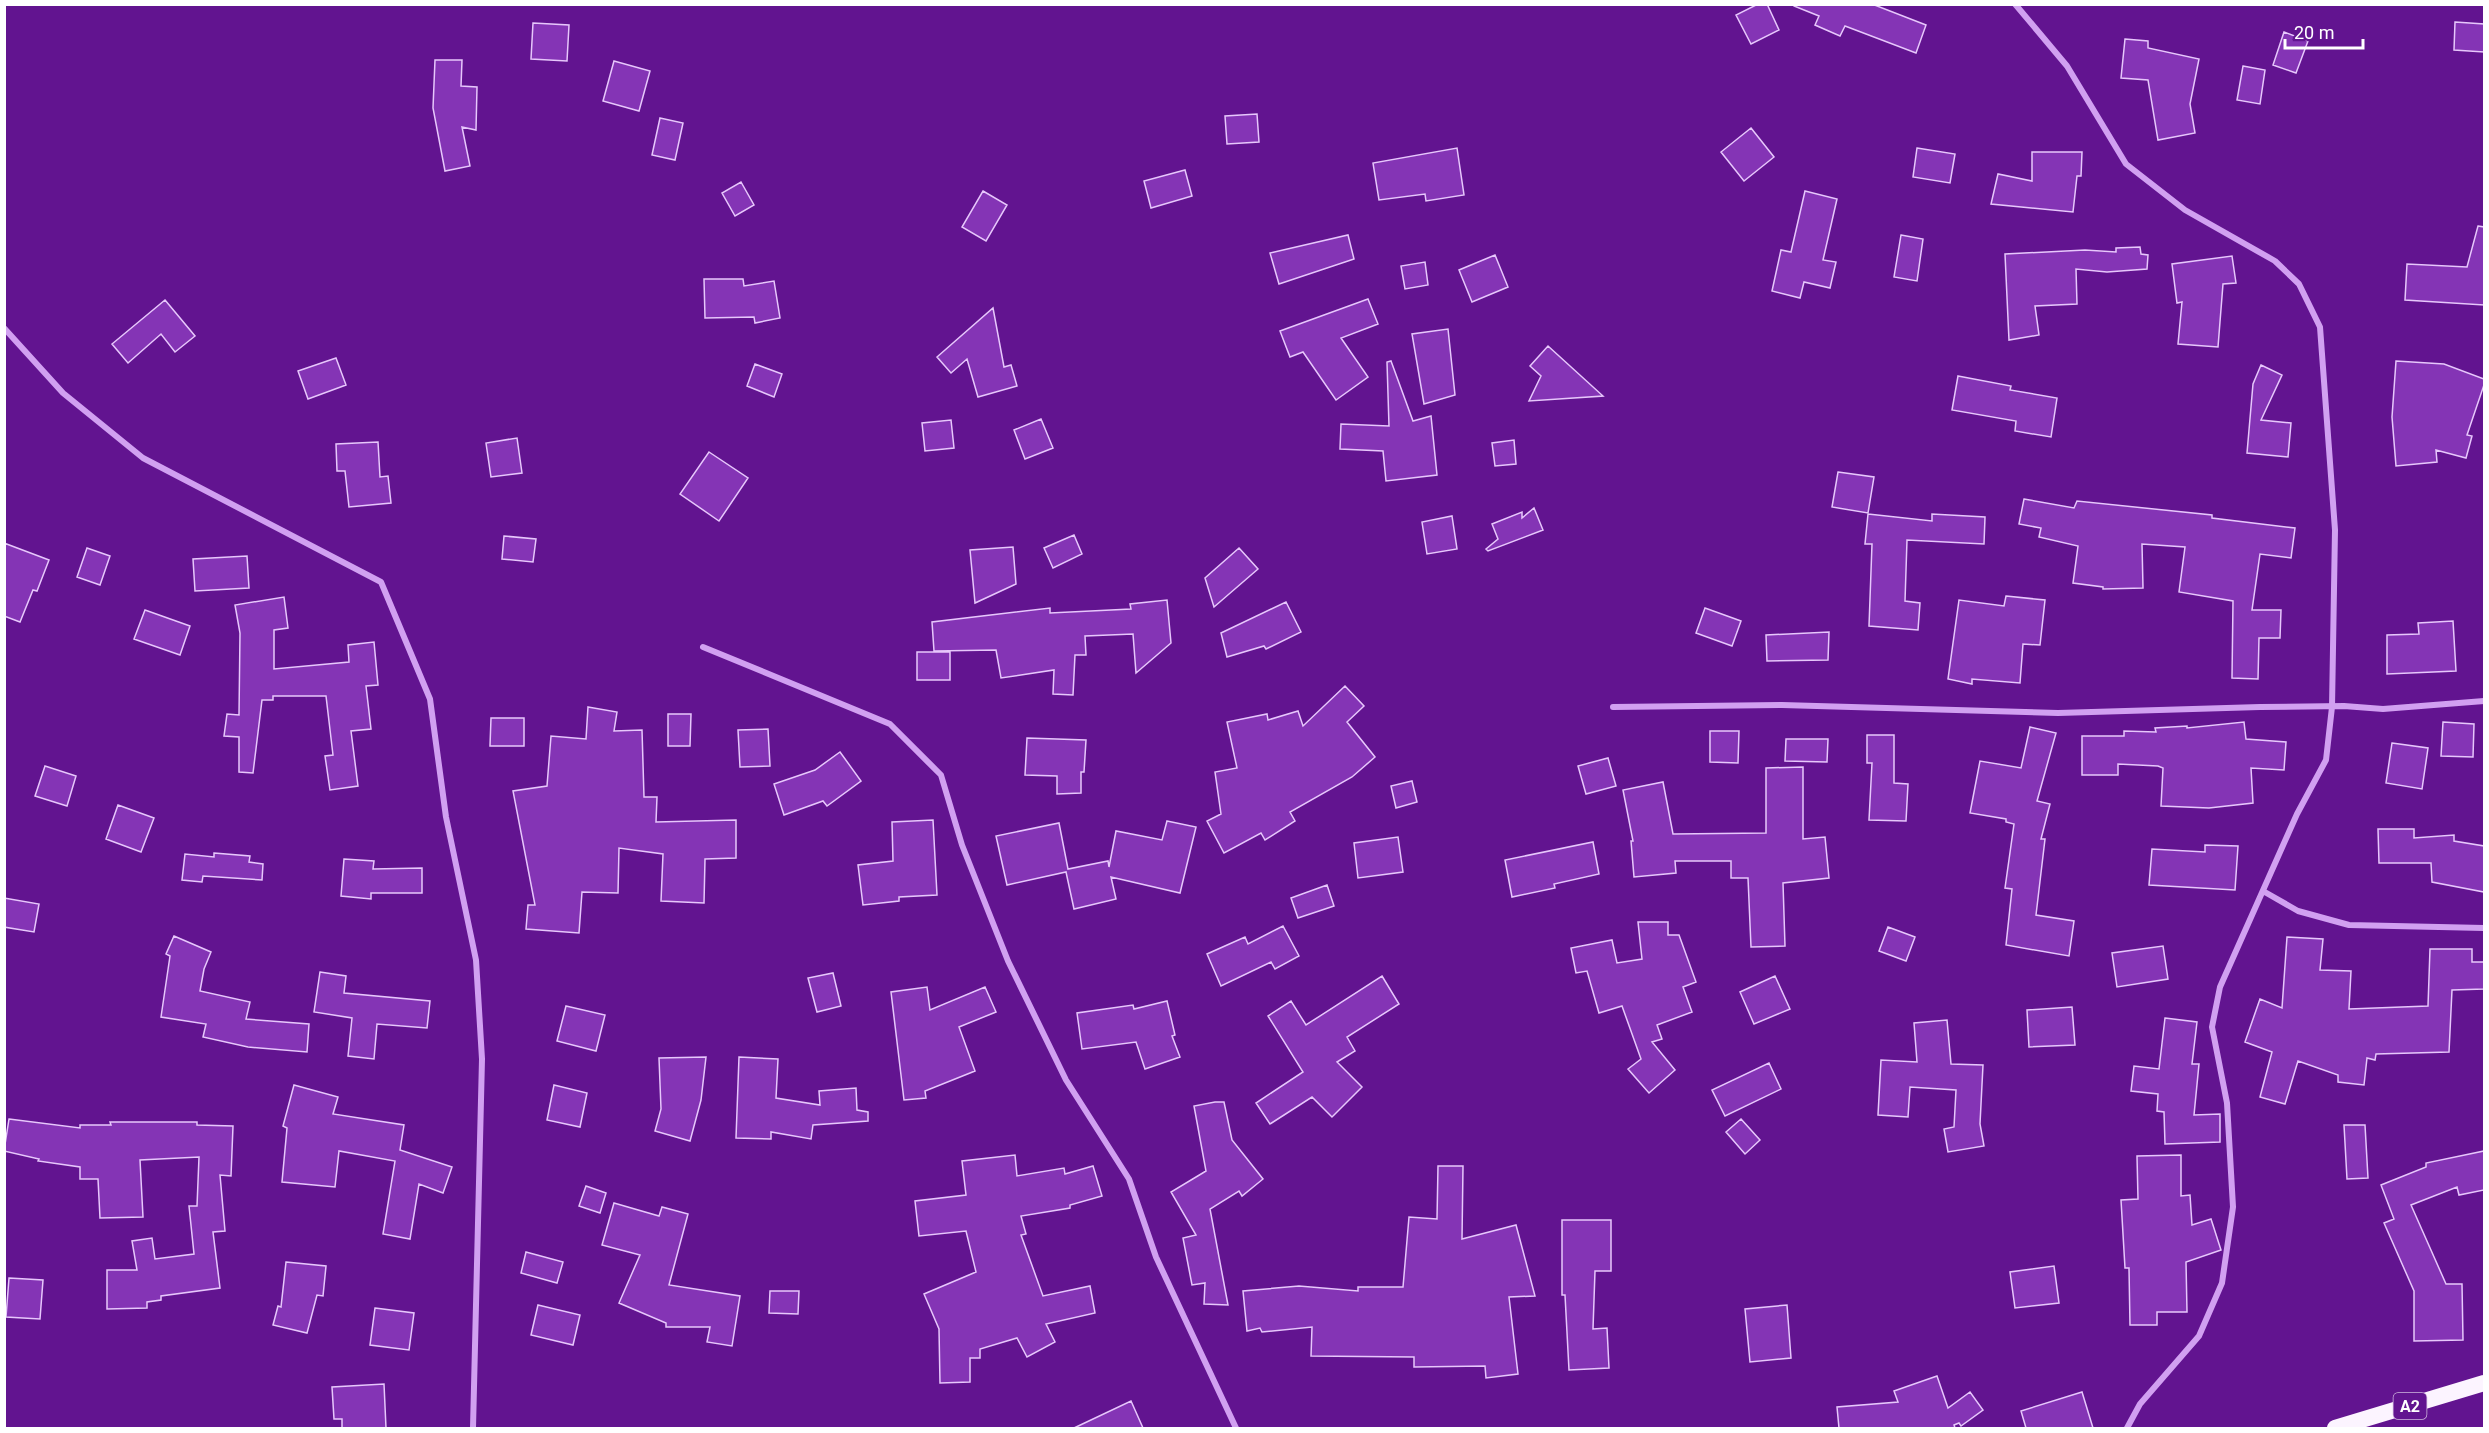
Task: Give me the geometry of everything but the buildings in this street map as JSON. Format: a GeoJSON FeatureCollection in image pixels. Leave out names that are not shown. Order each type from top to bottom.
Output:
{"type":"FeatureCollection","features":[{"type":"Feature","properties":{"kind":"highway","name":"A2"},"geometry":{"type":"LineString","coordinates":[[2335,1428],[2484,1383]]}},
{"type":"Feature","properties":{"kind":"street"},"geometry":{"type":"LineString","coordinates":[[2015,4],[2067,66],[2126,164],[2185,210],[2275,261],[2299,284],[2320,327],[2335,530],[2332,707],[2326,760],[2297,814],[2220,987],[2212,1027],[2227,1103],[2233,1207],[2222,1283],[2199,1336],[2140,1404],[2127,1428]]}},
{"type":"Feature","properties":{"kind":"street"},"geometry":{"type":"LineString","coordinates":[[4,328],[63,393],[143,458],[381,582],[430,699],[446,816],[476,960],[482,1059],[473,1428]]}},
{"type":"Feature","properties":{"kind":"street"},"geometry":{"type":"LineString","coordinates":[[703,646],[890,724],[941,775],[962,844],[1008,961],[1066,1080],[1129,1179],[1156,1257],[1236,1428]]}},
{"type":"Feature","properties":{"kind":"street"},"geometry":{"type":"LineString","coordinates":[[1612,708],[1782,705],[2058,713],[2260,706],[2383,709],[2484,701]]}},
{"type":"Feature","properties":{"kind":"street"},"geometry":{"type":"LineString","coordinates":[[2263,891],[2298,911],[2349,925],[2484,928]]}}]}
